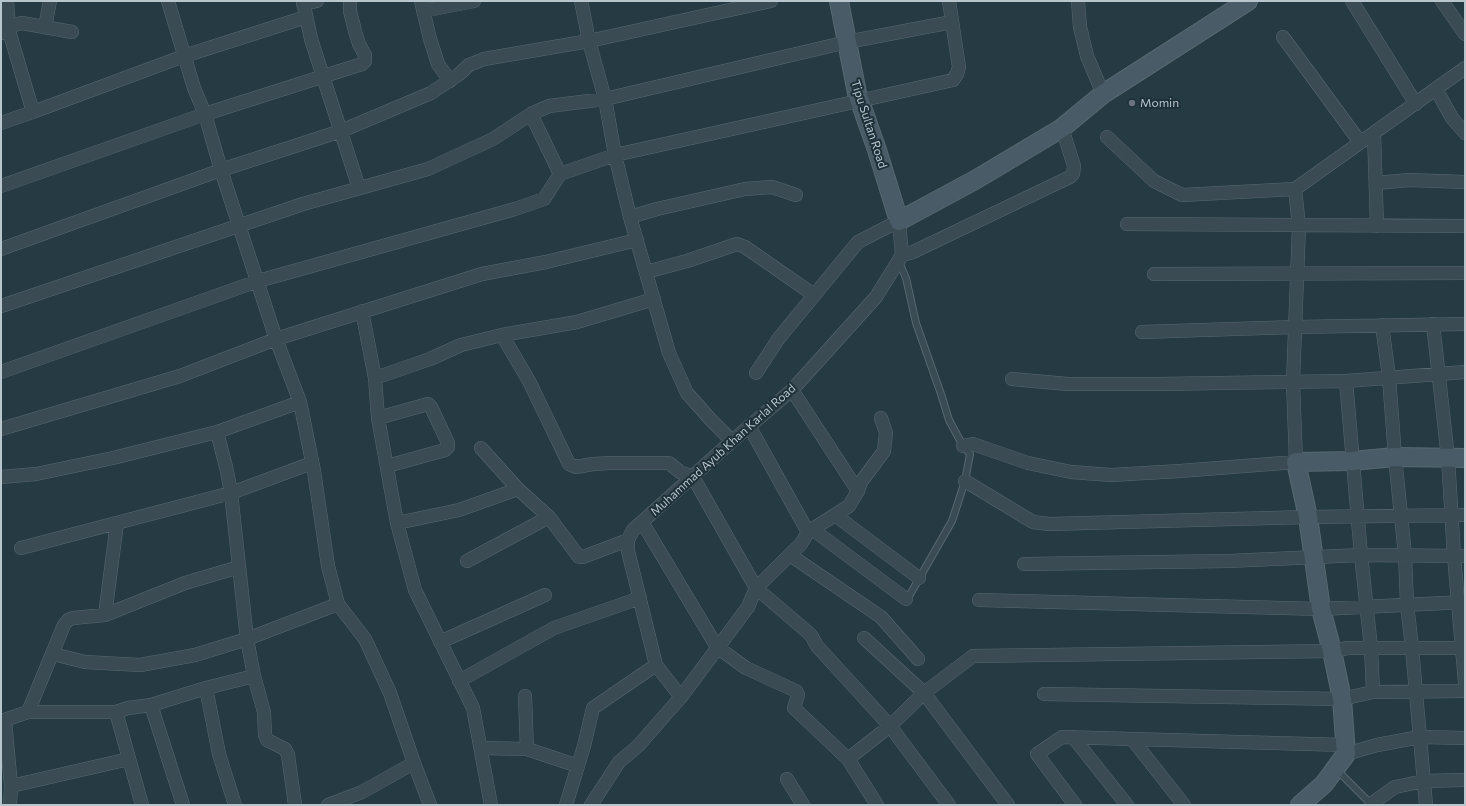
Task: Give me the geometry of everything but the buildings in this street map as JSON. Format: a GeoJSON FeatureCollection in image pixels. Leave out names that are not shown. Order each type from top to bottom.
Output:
{"type":"FeatureCollection","features":[{"type":"Feature","properties":{"kind":"main road","name":"Tipu Sultan Road"},"geometry":{"type":"LineString","coordinates":[[839,1],[857,94],[877,150],[899,221]]}},
{"type":"Feature","properties":{"kind":"main road"},"geometry":{"type":"LineString","coordinates":[[899,221],[975,180],[1062,128],[1103,94],[1248,1]]}},
{"type":"Feature","properties":{"kind":"main road"},"geometry":{"type":"LineString","coordinates":[[1300,805],[1324,784],[1335,768],[1345,749],[1342,699],[1321,609],[1308,517],[1296,462],[1352,461],[1395,457],[1456,458]]}},
{"type":"Feature","properties":{"kind":"street"},"geometry":{"type":"LineString","coordinates":[[45,26],[50,1]]}},
{"type":"Feature","properties":{"kind":"street"},"geometry":{"type":"LineString","coordinates":[[168,1],[194,88],[205,114],[221,170],[276,339],[300,402],[312,462],[328,566],[338,604],[365,639],[390,693],[430,805]]}},
{"type":"Feature","properties":{"kind":"street"},"geometry":{"type":"LineString","coordinates":[[317,1],[303,2],[306,17],[322,78],[359,188]]}},
{"type":"Feature","properties":{"kind":"street"},"geometry":{"type":"LineString","coordinates":[[1,186],[205,114],[322,78],[362,64],[365,61],[365,55],[359,44],[355,31],[350,11],[350,1]]}},
{"type":"Feature","properties":{"kind":"street"},"geometry":{"type":"LineString","coordinates":[[450,81],[438,64],[422,6],[474,1]]}},
{"type":"Feature","properties":{"kind":"street"},"geometry":{"type":"LineString","coordinates":[[581,1],[588,41],[605,98],[615,155],[630,217],[669,353],[688,393],[711,420],[732,441]]}},
{"type":"Feature","properties":{"kind":"street"},"geometry":{"type":"LineString","coordinates":[[1,249],[221,170],[341,131],[431,93],[450,81],[469,66],[484,59],[588,41],[771,1]]}},
{"type":"Feature","properties":{"kind":"street"},"geometry":{"type":"LineString","coordinates":[[1,372],[258,281],[544,200],[560,174],[615,155],[953,80],[957,74],[958,67],[949,1]]}},
{"type":"Feature","properties":{"kind":"street"},"geometry":{"type":"LineString","coordinates":[[1078,1],[1080,27],[1087,56],[1103,94]]}},
{"type":"Feature","properties":{"kind":"street"},"geometry":{"type":"LineString","coordinates":[[1352,1],[1416,104]]}},
{"type":"Feature","properties":{"kind":"street"},"geometry":{"type":"LineString","coordinates":[[1442,1],[1465,34]]}},
{"type":"Feature","properties":{"kind":"street"},"geometry":{"type":"LineString","coordinates":[[5,3],[5,33],[33,112]]}},
{"type":"Feature","properties":{"kind":"street"},"geometry":{"type":"LineString","coordinates":[[1,123],[184,56],[306,17]]}},
{"type":"Feature","properties":{"kind":"street"},"geometry":{"type":"LineString","coordinates":[[1,306],[240,226],[359,188],[428,169],[493,139],[531,114],[549,106],[605,98],[847,42],[952,22]]}},
{"type":"Feature","properties":{"kind":"street"},"geometry":{"type":"LineString","coordinates":[[5,33],[14,25],[22,23],[72,32]]}},
{"type":"Feature","properties":{"kind":"street"},"geometry":{"type":"LineString","coordinates":[[1283,36],[1360,142]]}},
{"type":"Feature","properties":{"kind":"street"},"geometry":{"type":"LineString","coordinates":[[1107,137],[1154,180],[1182,195],[1295,190],[1465,68]]}},
{"type":"Feature","properties":{"kind":"street"},"geometry":{"type":"LineString","coordinates":[[1436,89],[1452,118],[1465,133]]}},
{"type":"Feature","properties":{"kind":"street"},"geometry":{"type":"LineString","coordinates":[[531,114],[560,174]]}},
{"type":"Feature","properties":{"kind":"street"},"geometry":{"type":"LineString","coordinates":[[756,373],[779,338],[858,242],[899,221],[900,258],[1070,177],[1073,174],[1074,166],[1062,128]]}},
{"type":"Feature","properties":{"kind":"street"},"geometry":{"type":"LineString","coordinates":[[1374,133],[1377,226]]}},
{"type":"Feature","properties":{"kind":"street"},"geometry":{"type":"LineString","coordinates":[[1376,182],[1409,180],[1465,182]]}},
{"type":"Feature","properties":{"kind":"street"},"geometry":{"type":"LineString","coordinates":[[630,217],[657,209],[745,189],[772,188],[796,195]]}},
{"type":"Feature","properties":{"kind":"street"},"geometry":{"type":"LineString","coordinates":[[963,446],[973,444],[1028,463],[1071,472],[1112,475],[1296,462],[1293,382],[1299,226],[1295,190]]}},
{"type":"Feature","properties":{"kind":"street"},"geometry":{"type":"LineString","coordinates":[[1127,224],[1465,226]]}},
{"type":"Feature","properties":{"kind":"street"},"geometry":{"type":"LineString","coordinates":[[1,429],[180,376],[276,339],[482,274],[546,262],[637,240]]}},
{"type":"Feature","properties":{"kind":"street"},"geometry":{"type":"LineString","coordinates":[[646,272],[687,261],[737,244],[744,247],[814,295]]}},
{"type":"Feature","properties":{"kind":"street","name":"Muhammad Ayub Khan Karlal Road"},"geometry":{"type":"LineString","coordinates":[[628,540],[633,530],[749,426],[792,390],[876,297],[900,258]]}},
{"type":"Feature","properties":{"kind":"street"},"geometry":{"type":"LineString","coordinates":[[1154,274],[1465,273]]}},
{"type":"Feature","properties":{"kind":"street"},"geometry":{"type":"LineString","coordinates":[[375,378],[430,359],[461,345],[502,335],[577,322],[654,299]]}},
{"type":"Feature","properties":{"kind":"street"},"geometry":{"type":"LineString","coordinates":[[362,311],[375,378],[378,418],[397,523],[415,590],[473,708],[490,805]]}},
{"type":"Feature","properties":{"kind":"street"},"geometry":{"type":"LineString","coordinates":[[1433,324],[1439,374],[1456,458],[1451,515],[1460,556],[1465,683]]}},
{"type":"Feature","properties":{"kind":"street"},"geometry":{"type":"LineString","coordinates":[[1142,332],[1295,327],[1465,324]]}},
{"type":"Feature","properties":{"kind":"street"},"geometry":{"type":"LineString","coordinates":[[1382,325],[1389,377],[1405,556],[1407,604],[1426,805]]}},
{"type":"Feature","properties":{"kind":"street"},"geometry":{"type":"LineString","coordinates":[[502,335],[529,381],[569,464],[576,467],[605,463],[651,462],[669,464],[680,472],[693,477],[756,588],[811,635],[817,646],[890,726],[949,805]]}},
{"type":"Feature","properties":{"kind":"street"},"geometry":{"type":"LineString","coordinates":[[1012,379],[1068,384],[1293,382],[1346,381],[1465,372]]}},
{"type":"Feature","properties":{"kind":"street"},"geometry":{"type":"LineString","coordinates":[[1346,381],[1357,516],[1371,648],[1373,692]]}},
{"type":"Feature","properties":{"kind":"street"},"geometry":{"type":"LineString","coordinates":[[792,390],[858,491]]}},
{"type":"Feature","properties":{"kind":"street"},"geometry":{"type":"LineString","coordinates":[[1,477],[36,474],[113,458],[217,432],[300,402]]}},
{"type":"Feature","properties":{"kind":"street"},"geometry":{"type":"LineString","coordinates":[[378,418],[428,404],[431,407],[448,443],[448,447],[445,450],[387,466]]}},
{"type":"Feature","properties":{"kind":"street"},"geometry":{"type":"LineString","coordinates":[[591,805],[618,762],[638,746],[681,697],[748,607],[756,588],[801,544],[810,530],[849,506],[858,491],[861,482],[884,451],[886,433],[881,418]]}},
{"type":"Feature","properties":{"kind":"street"},"geometry":{"type":"LineString","coordinates":[[749,426],[810,530],[906,599]]}},
{"type":"Feature","properties":{"kind":"street"},"geometry":{"type":"LineString","coordinates":[[217,432],[231,493],[247,639],[254,676],[264,712],[265,735],[267,740],[285,749],[288,755],[295,805]]}},
{"type":"Feature","properties":{"kind":"street"},"geometry":{"type":"LineString","coordinates":[[481,448],[518,489],[549,517],[579,557],[583,557],[628,540],[628,551],[656,665],[681,697]]}},
{"type":"Feature","properties":{"kind":"street"},"geometry":{"type":"LineString","coordinates":[[21,548],[231,493],[312,462]]}},
{"type":"Feature","properties":{"kind":"street"},"geometry":{"type":"LineString","coordinates":[[965,481],[1033,522],[1049,524],[1308,517],[1465,515]]}},
{"type":"Feature","properties":{"kind":"street"},"geometry":{"type":"LineString","coordinates":[[397,523],[459,510],[518,489]]}},
{"type":"Feature","properties":{"kind":"street"},"geometry":{"type":"LineString","coordinates":[[835,515],[919,578]]}},
{"type":"Feature","properties":{"kind":"street"},"geometry":{"type":"LineString","coordinates":[[467,561],[549,517]]}},
{"type":"Feature","properties":{"kind":"street"},"geometry":{"type":"LineString","coordinates":[[642,522],[717,648],[746,668],[796,691],[798,695],[794,708],[848,759],[876,805]]}},
{"type":"Feature","properties":{"kind":"street"},"geometry":{"type":"LineString","coordinates":[[105,615],[117,523]]}},
{"type":"Feature","properties":{"kind":"street"},"geometry":{"type":"LineString","coordinates":[[1024,564],[1222,561],[1361,554],[1460,556]]}},
{"type":"Feature","properties":{"kind":"street"},"geometry":{"type":"LineString","coordinates":[[790,555],[881,617],[918,659]]}},
{"type":"Feature","properties":{"kind":"street"},"geometry":{"type":"LineString","coordinates":[[28,712],[64,625],[68,620],[73,618],[105,615],[185,582],[239,567]]}},
{"type":"Feature","properties":{"kind":"street"},"geometry":{"type":"LineString","coordinates":[[440,642],[545,595]]}},
{"type":"Feature","properties":{"kind":"street"},"geometry":{"type":"LineString","coordinates":[[459,682],[554,628],[640,598]]}},
{"type":"Feature","properties":{"kind":"street"},"geometry":{"type":"LineString","coordinates":[[979,600],[1321,609],[1462,602]]}},
{"type":"Feature","properties":{"kind":"street"},"geometry":{"type":"LineString","coordinates":[[53,654],[84,662],[140,665],[195,655],[247,639],[338,604]]}},
{"type":"Feature","properties":{"kind":"street"},"geometry":{"type":"LineString","coordinates":[[864,638],[924,693],[1008,805]]}},
{"type":"Feature","properties":{"kind":"street"},"geometry":{"type":"LineString","coordinates":[[848,759],[890,726],[924,693],[973,656],[1332,651],[1348,648],[1464,648]]}},
{"type":"Feature","properties":{"kind":"street"},"geometry":{"type":"LineString","coordinates":[[566,805],[593,708],[656,665]]}},
{"type":"Feature","properties":{"kind":"street"},"geometry":{"type":"LineString","coordinates":[[10,805],[3,721],[28,712],[116,712],[128,708],[151,705],[206,688],[254,676]]}},
{"type":"Feature","properties":{"kind":"street"},"geometry":{"type":"LineString","coordinates":[[206,688],[219,754],[235,805]]}},
{"type":"Feature","properties":{"kind":"street"},"geometry":{"type":"LineString","coordinates":[[1044,694],[1342,699],[1373,692],[1465,691]]}},
{"type":"Feature","properties":{"kind":"street"},"geometry":{"type":"LineString","coordinates":[[525,696],[528,749]]}},
{"type":"Feature","properties":{"kind":"street"},"geometry":{"type":"LineString","coordinates":[[151,705],[183,805]]}},
{"type":"Feature","properties":{"kind":"street"},"geometry":{"type":"LineString","coordinates":[[116,712],[142,805]]}},
{"type":"Feature","properties":{"kind":"street"},"geometry":{"type":"LineString","coordinates":[[1074,805],[1037,754],[1062,737],[1345,749],[1420,737],[1465,738]]}},
{"type":"Feature","properties":{"kind":"street"},"geometry":{"type":"LineString","coordinates":[[1073,737],[1127,805]]}},
{"type":"Feature","properties":{"kind":"street"},"geometry":{"type":"LineString","coordinates":[[1132,739],[1184,805]]}},
{"type":"Feature","properties":{"kind":"street"},"geometry":{"type":"LineString","coordinates":[[481,748],[528,749],[578,766]]}},
{"type":"Feature","properties":{"kind":"street"},"geometry":{"type":"LineString","coordinates":[[8,784],[129,759]]}},
{"type":"Feature","properties":{"kind":"street"},"geometry":{"type":"LineString","coordinates":[[328,805],[362,792],[414,763]]}},
{"type":"Feature","properties":{"kind":"street"},"geometry":{"type":"LineString","coordinates":[[787,779],[803,805]]}},
{"type":"Feature","properties":{"kind":"street"},"geometry":{"type":"LineString","coordinates":[[1371,804],[1395,786],[1424,781],[1465,780]]}},
{"type":"Feature","properties":{"kind":"lane"},"geometry":{"type":"LineString","coordinates":[[900,258],[916,323],[949,420],[963,446],[970,454],[965,481],[952,521],[908,598],[906,599]]}},
{"type":"Feature","properties":{"kind":"lane"},"geometry":{"type":"LineString","coordinates":[[1335,768],[1371,804]]}},
{"type":"Feature","properties":{"kind":"place","name":"Momin"},"geometry":{"type":"Point","coordinates":[1132,103]}}]}
